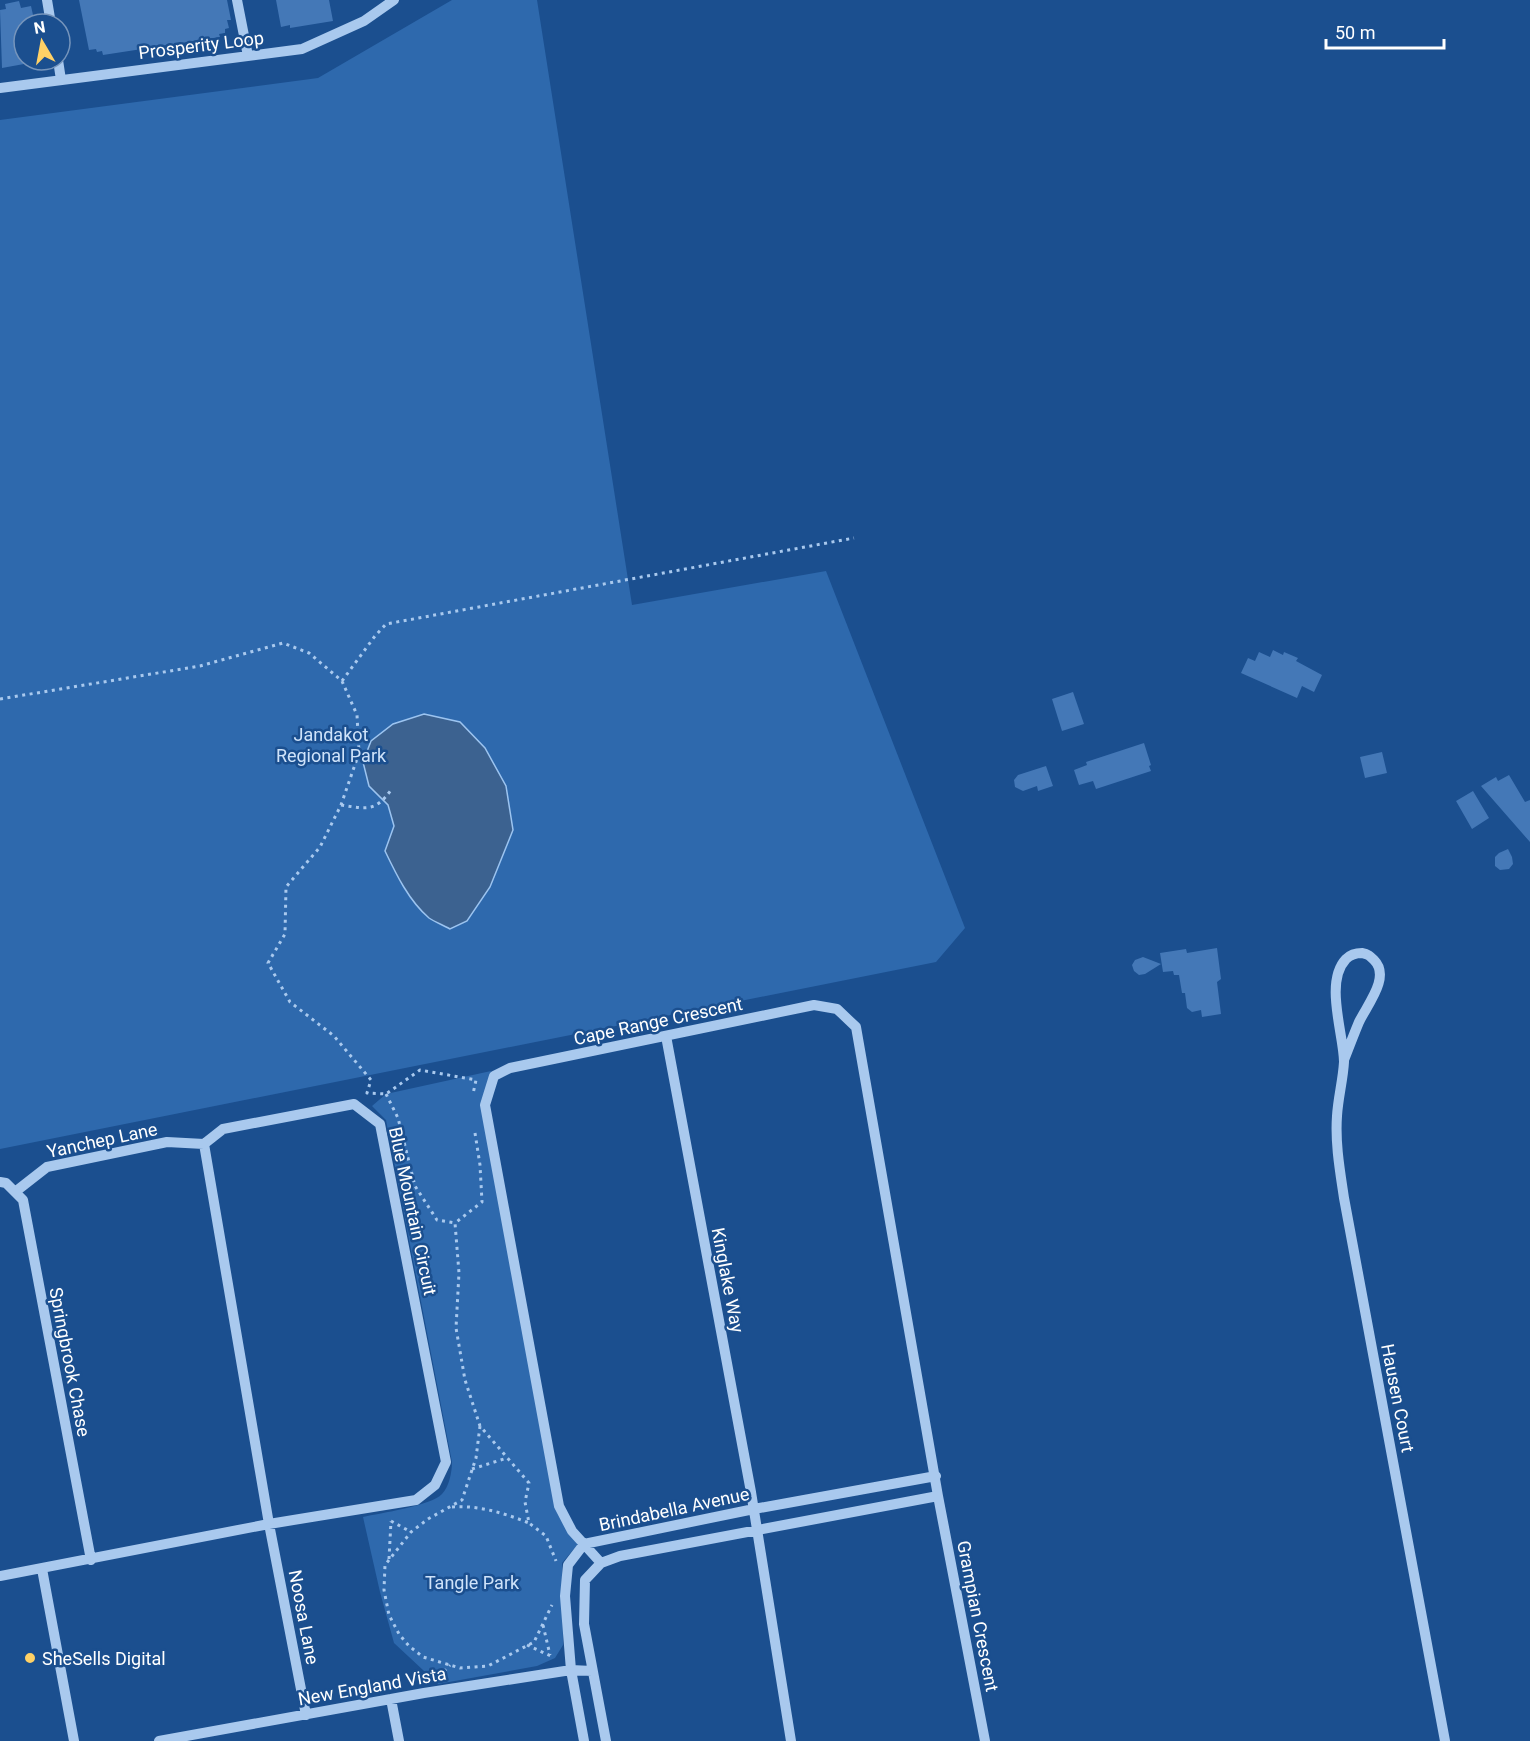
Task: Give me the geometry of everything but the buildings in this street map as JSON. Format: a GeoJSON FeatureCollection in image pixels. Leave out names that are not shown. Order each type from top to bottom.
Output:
{"type":"FeatureCollection","features":[{"type":"Feature","properties":{"kind":"street"},"geometry":{"type":"LineString","coordinates":[[237,0],[248,56]]}},
{"type":"Feature","properties":{"kind":"street","name":"Prosperity Loop"},"geometry":{"type":"LineString","coordinates":[[0,88],[302,49],[364,21],[394,0]]}},
{"type":"Feature","properties":{"kind":"street"},"geometry":{"type":"LineString","coordinates":[[59,72],[61,80]]}},
{"type":"Feature","properties":{"kind":"street","name":"Hausen Court"},"geometry":{"type":"LineString","coordinates":[[1344,1060],[1336,1011],[1338,978],[1344,961],[1350,956],[1365,954],[1377,963],[1380,975],[1377,989],[1359,1022],[1344,1060],[1336,1117],[1338,1155],[1344,1198],[1445,1741]]}},
{"type":"Feature","properties":{"kind":"street","name":"Cape Range Crescent"},"geometry":{"type":"LineString","coordinates":[[601,1563],[572,1531],[559,1506],[485,1105],[494,1076],[510,1068],[814,1005],[837,1009],[856,1027],[938,1496]]}},
{"type":"Feature","properties":{"kind":"street","name":"Kinglake Way"},"geometry":{"type":"LineString","coordinates":[[666,1036],[757,1530]]}},
{"type":"Feature","properties":{"kind":"street","name":"Blue Mountain Circuit"},"geometry":{"type":"LineString","coordinates":[[0,1576],[269,1524],[416,1500],[435,1485],[446,1462],[380,1124],[354,1104],[223,1129],[204,1144]]}},
{"type":"Feature","properties":{"kind":"street","name":"Yanchep Lane"},"geometry":{"type":"LineString","coordinates":[[15,1192],[47,1167],[167,1142],[204,1144]]}},
{"type":"Feature","properties":{"kind":"street"},"geometry":{"type":"LineString","coordinates":[[204,1144],[269,1524]]}},
{"type":"Feature","properties":{"kind":"street"},"geometry":{"type":"LineString","coordinates":[[0,1182],[6,1182],[15,1192]]}},
{"type":"Feature","properties":{"kind":"street","name":"Springbrook Chase"},"geometry":{"type":"LineString","coordinates":[[15,1192],[23,1200],[91,1560]]}},
{"type":"Feature","properties":{"kind":"street","name":"Brindabella Avenue"},"geometry":{"type":"LineString","coordinates":[[584,1741],[571,1670],[565,1596],[568,1565],[584,1544],[754,1509],[936,1476]]}},
{"type":"Feature","properties":{"kind":"street","name":"Brindabella Avenue"},"geometry":{"type":"LineString","coordinates":[[601,1563],[620,1556],[938,1496]]}},
{"type":"Feature","properties":{"kind":"street","name":"Grampian Crescent"},"geometry":{"type":"LineString","coordinates":[[938,1496],[985,1741]]}},
{"type":"Feature","properties":{"kind":"street","name":"Noosa Lane"},"geometry":{"type":"LineString","coordinates":[[269,1524],[306,1715]]}},
{"type":"Feature","properties":{"kind":"street"},"geometry":{"type":"LineString","coordinates":[[757,1530],[791,1741]]}},
{"type":"Feature","properties":{"kind":"street"},"geometry":{"type":"LineString","coordinates":[[601,1563],[585,1580],[584,1624],[606,1741]]}},
{"type":"Feature","properties":{"kind":"street"},"geometry":{"type":"LineString","coordinates":[[42,1569],[74,1741]]}},
{"type":"Feature","properties":{"kind":"street","name":"New England Vista"},"geometry":{"type":"LineString","coordinates":[[159,1741],[194,1738],[391,1699],[571,1670],[592,1671]]}},
{"type":"Feature","properties":{"kind":"street"},"geometry":{"type":"LineString","coordinates":[[391,1699],[399,1741]]}},
{"type":"Feature","properties":{"kind":"path"},"geometry":{"type":"LineString","coordinates":[[342,681],[386,624],[854,538]]}},
{"type":"Feature","properties":{"kind":"path"},"geometry":{"type":"LineString","coordinates":[[0,699],[200,666],[283,643],[309,653],[342,681],[357,716],[359,753],[341,805],[320,847],[286,887],[285,934],[268,963],[290,1002],[334,1036],[371,1080],[367,1093],[386,1094],[420,1070],[476,1080],[473,1096]]}},
{"type":"Feature","properties":{"kind":"path"},"geometry":{"type":"LineString","coordinates":[[341,805],[357,808],[372,807],[381,803],[391,790]]}},
{"type":"Feature","properties":{"kind":"path"},"geometry":{"type":"LineString","coordinates":[[386,1094],[399,1118],[415,1186],[436,1220],[455,1223],[482,1202],[480,1165],[474,1125]]}},
{"type":"Feature","properties":{"kind":"path"},"geometry":{"type":"LineString","coordinates":[[455,1223],[459,1273],[456,1329],[465,1380],[480,1426],[529,1483],[525,1502],[529,1523]]}},
{"type":"Feature","properties":{"kind":"path"},"geometry":{"type":"LineString","coordinates":[[480,1426],[476,1458],[462,1500],[428,1519],[411,1532],[386,1565],[384,1590],[389,1615],[399,1634],[423,1657],[460,1668],[488,1666],[534,1642],[555,1599]]}},
{"type":"Feature","properties":{"kind":"path"},"geometry":{"type":"LineString","coordinates":[[472,1469],[507,1458]]}},
{"type":"Feature","properties":{"kind":"path"},"geometry":{"type":"LineString","coordinates":[[449,1507],[469,1506],[508,1515],[529,1523],[546,1536],[558,1568]]}},
{"type":"Feature","properties":{"kind":"path"},"geometry":{"type":"LineString","coordinates":[[386,1518],[411,1532]]}},
{"type":"Feature","properties":{"kind":"path"},"geometry":{"type":"LineString","coordinates":[[389,1561],[391,1521]]}},
{"type":"Feature","properties":{"kind":"path"},"geometry":{"type":"LineString","coordinates":[[527,1646],[552,1656],[543,1623]]}},
{"type":"Feature","properties":{"kind":"path"},"geometry":{"type":"LineString","coordinates":[[437,1679],[450,1665]]}},
{"type":"Feature","properties":{"kind":"green space","name":"Jandakot Regional Park"},"geometry":{"type":"Polygon","coordinates":[[[452,0],[537,0],[632,605],[826,571],[965,928],[936,962],[0,1149],[0,120],[318,78],[452,0]]]}},
{"type":"Feature","properties":{"kind":"green space","name":"Tangle Park"},"geometry":{"type":"Polygon","coordinates":[[[491,1071],[481,1105],[556,1508],[578,1544],[562,1563],[563,1645],[555,1658],[537,1666],[438,1684],[394,1643],[363,1517],[417,1505],[436,1498],[447,1487],[452,1462],[386,1120],[372,1106],[386,1094],[491,1071]]]}},
{"type":"Feature","properties":{"kind":"shaded area"},"geometry":{"type":"Polygon","coordinates":[[[424,714],[460,722],[485,748],[506,786],[513,830],[490,887],[467,921],[450,929],[429,918],[422,911],[409,895],[394,869],[385,851],[394,826],[388,805],[369,786],[363,762],[371,741],[393,724],[424,714]]]}},
{"type":"Feature","properties":{"kind":"place","name":"SheSells Digital"},"geometry":{"type":"Point","coordinates":[30,1658]}}]}
